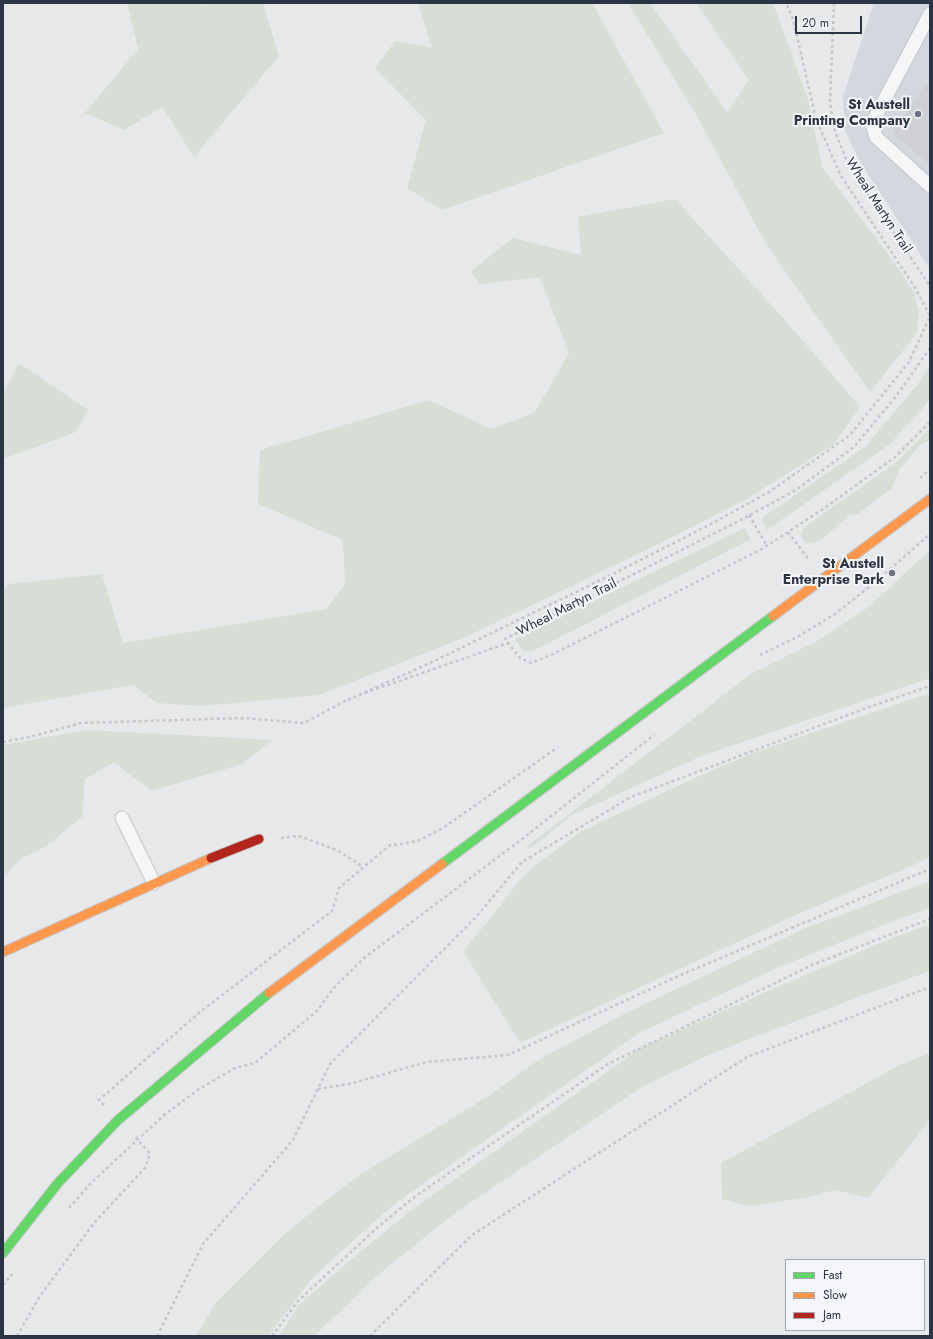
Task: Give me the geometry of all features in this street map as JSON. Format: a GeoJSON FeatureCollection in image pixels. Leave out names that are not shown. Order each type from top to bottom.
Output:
{"type":"FeatureCollection","features":[{"type":"Feature","properties":{"kind":"main road"},"geometry":{"type":"LineString","coordinates":[[3,1253],[58,1183],[118,1120],[260,1000],[930,499]]}},
{"type":"Feature","properties":{"kind":"main road"},"geometry":{"type":"LineString","coordinates":[[3,952],[194,864],[258,839]]}},
{"type":"Feature","properties":{"kind":"lane"},"geometry":{"type":"LineString","coordinates":[[930,14],[872,123],[876,137],[930,186]]}},
{"type":"Feature","properties":{"kind":"lane"},"geometry":{"type":"LineString","coordinates":[[122,818],[154,882]]}},
{"type":"Feature","properties":{"kind":"path"},"geometry":{"type":"LineString","coordinates":[[3,742],[30,737],[81,723],[245,718],[304,723],[348,700],[432,662],[617,572],[713,523],[769,492],[850,434],[909,362],[930,316],[914,286],[841,176],[816,119],[793,19],[786,3]]}},
{"type":"Feature","properties":{"kind":"path","name":"Wheal Martyn Trail"},"geometry":{"type":"LineString","coordinates":[[834,3],[830,103],[835,132],[849,166],[930,286]]}},
{"type":"Feature","properties":{"kind":"path","name":"Wheal Martyn Trail"},"geometry":{"type":"LineString","coordinates":[[930,348],[897,395],[854,447],[796,490],[505,639],[520,658],[531,663],[558,651],[766,546],[826,507],[894,458],[930,422]]}},
{"type":"Feature","properties":{"kind":"path"},"geometry":{"type":"LineString","coordinates":[[749,515],[766,546]]}},
{"type":"Feature","properties":{"kind":"path"},"geometry":{"type":"LineString","coordinates":[[788,532],[812,563]]}},
{"type":"Feature","properties":{"kind":"path"},"geometry":{"type":"LineString","coordinates":[[756,658],[797,637],[835,614],[879,579],[930,534]]}},
{"type":"Feature","properties":{"kind":"path"},"geometry":{"type":"LineString","coordinates":[[348,700],[508,642]]}},
{"type":"Feature","properties":{"kind":"path"},"geometry":{"type":"LineString","coordinates":[[157,1336],[203,1244],[294,1140],[330,1064],[476,917],[522,862],[631,797],[869,707],[930,686]]}},
{"type":"Feature","properties":{"kind":"path"},"geometry":{"type":"LineString","coordinates":[[64,1214],[90,1184],[164,1115],[200,1089],[236,1068],[255,1063],[317,1012],[332,990],[364,958],[522,839],[656,733]]}},
{"type":"Feature","properties":{"kind":"path"},"geometry":{"type":"LineString","coordinates":[[258,839],[299,836],[337,850],[363,867]]}},
{"type":"Feature","properties":{"kind":"path"},"geometry":{"type":"LineString","coordinates":[[318,1089],[353,1083],[427,1062],[508,1055],[674,978],[930,869]]}},
{"type":"Feature","properties":{"kind":"path"},"geometry":{"type":"LineString","coordinates":[[272,1336],[298,1301],[378,1227],[417,1195],[608,1064],[812,965],[930,919]]}},
{"type":"Feature","properties":{"kind":"path"},"geometry":{"type":"LineString","coordinates":[[370,1336],[472,1235],[747,1057],[930,987]]}},
{"type":"Feature","properties":{"kind":"path"},"geometry":{"type":"LineString","coordinates":[[17,1336],[40,1296],[94,1223],[145,1168],[150,1154],[137,1139]]}},
{"type":"Feature","properties":{"kind":"path"},"geometry":{"type":"LineString","coordinates":[[3,1285],[12,1273]]}},
{"type":"Feature","properties":{"kind":"shaded area"},"geometry":{"type":"Polygon","coordinates":[[[127,3],[205,3],[206,6],[209,3],[263,3],[279,56],[194,157],[162,107],[124,130],[85,113],[138,49],[127,3]]]}},
{"type":"Feature","properties":{"kind":"shaded area"},"geometry":{"type":"Polygon","coordinates":[[[418,3],[592,3],[664,133],[442,210],[407,188],[426,120],[375,68],[395,41],[432,48],[418,3]]]}},
{"type":"Feature","properties":{"kind":"shaded area"},"geometry":{"type":"Polygon","coordinates":[[[628,3],[650,3],[727,112],[749,80],[696,3],[773,3],[808,99],[822,167],[888,254],[914,292],[919,312],[917,333],[870,392],[766,244],[698,118],[628,3]]]}},
{"type":"Feature","properties":{"kind":"shaded area"},"geometry":{"type":"Polygon","coordinates":[[[874,3],[930,3],[930,269],[862,165],[845,131],[843,97],[874,3]]]}},
{"type":"Feature","properties":{"kind":"shaded area"},"geometry":{"type":"Polygon","coordinates":[[[675,199],[783,318],[860,407],[834,444],[747,499],[646,550],[468,636],[319,695],[203,706],[157,703],[133,685],[3,708],[3,590],[8,584],[102,574],[123,643],[327,609],[345,584],[343,540],[258,504],[260,450],[429,400],[491,429],[534,413],[569,354],[540,277],[480,284],[471,271],[513,238],[581,255],[578,217],[675,199]]]}},
{"type":"Feature","properties":{"kind":"shaded area"},"geometry":{"type":"Polygon","coordinates":[[[19,363],[88,410],[76,432],[3,459],[3,393],[19,363]]]}},
{"type":"Feature","properties":{"kind":"shaded area"},"geometry":{"type":"Polygon","coordinates":[[[930,365],[930,400],[890,444],[767,530],[762,518],[865,447],[918,384],[930,365]]]}},
{"type":"Feature","properties":{"kind":"shaded area"},"geometry":{"type":"Polygon","coordinates":[[[930,428],[930,440],[920,445],[899,470],[891,489],[857,514],[849,515],[825,537],[813,543],[805,543],[801,536],[803,528],[898,461],[930,428]]]}},
{"type":"Feature","properties":{"kind":"shaded area"},"geometry":{"type":"Polygon","coordinates":[[[745,528],[751,539],[533,651],[525,652],[515,639],[745,528]]]}},
{"type":"Feature","properties":{"kind":"shaded area"},"geometry":{"type":"Polygon","coordinates":[[[930,550],[930,678],[699,757],[572,815],[532,847],[525,848],[751,674],[819,640],[870,606],[930,550]]]}},
{"type":"Feature","properties":{"kind":"shaded area"},"geometry":{"type":"Polygon","coordinates":[[[930,693],[930,858],[798,914],[520,1043],[463,951],[518,882],[534,866],[582,831],[699,776],[753,753],[930,693]]]}},
{"type":"Feature","properties":{"kind":"shaded area"},"geometry":{"type":"Polygon","coordinates":[[[86,730],[272,740],[242,764],[151,791],[114,762],[85,779],[82,817],[45,847],[20,859],[3,878],[3,745],[86,730]]]}},
{"type":"Feature","properties":{"kind":"shaded area"},"geometry":{"type":"Polygon","coordinates":[[[930,881],[930,908],[901,918],[779,967],[639,1033],[393,1205],[315,1275],[268,1336],[196,1336],[215,1304],[290,1229],[358,1176],[487,1097],[540,1059],[628,1012],[801,930],[930,881]]]}},
{"type":"Feature","properties":{"kind":"shaded area"},"geometry":{"type":"Polygon","coordinates":[[[930,924],[930,971],[708,1055],[642,1087],[455,1213],[379,1274],[314,1336],[279,1336],[299,1305],[410,1211],[641,1048],[773,989],[890,939],[930,924]]]}},
{"type":"Feature","properties":{"kind":"shaded area"},"geometry":{"type":"Polygon","coordinates":[[[930,1053],[930,1120],[868,1198],[835,1190],[810,1197],[750,1206],[722,1199],[721,1163],[900,1065],[930,1053]]]}},
{"type":"Feature","properties":{"kind":"building","name":"St Austell Printing Company"},"geometry":{"type":"Polygon","coordinates":[[[930,78],[930,165],[892,133],[930,78]]]}},
{"type":"Feature","properties":{"kind":"traffic: fast"},"geometry":{"type":"LineString","coordinates":[[442,864],[773,616]]}},
{"type":"Feature","properties":{"kind":"traffic: fast"},"geometry":{"type":"LineString","coordinates":[[3,1253],[58,1183],[118,1120],[269,993]]}},
{"type":"Feature","properties":{"kind":"traffic: slow"},"geometry":{"type":"LineString","coordinates":[[773,616],[930,499]]}},
{"type":"Feature","properties":{"kind":"traffic: slow"},"geometry":{"type":"LineString","coordinates":[[3,952],[211,858]]}},
{"type":"Feature","properties":{"kind":"traffic: slow"},"geometry":{"type":"LineString","coordinates":[[269,993],[442,864]]}},
{"type":"Feature","properties":{"kind":"traffic: jam"},"geometry":{"type":"LineString","coordinates":[[211,858],[259,839]]}},
{"type":"Feature","properties":{"kind":"place","name":"St Austell Printing Company"},"geometry":{"type":"Point","coordinates":[918,114]}},
{"type":"Feature","properties":{"kind":"place","name":"St Austell Enterprise Park"},"geometry":{"type":"Point","coordinates":[892,573]}}]}
